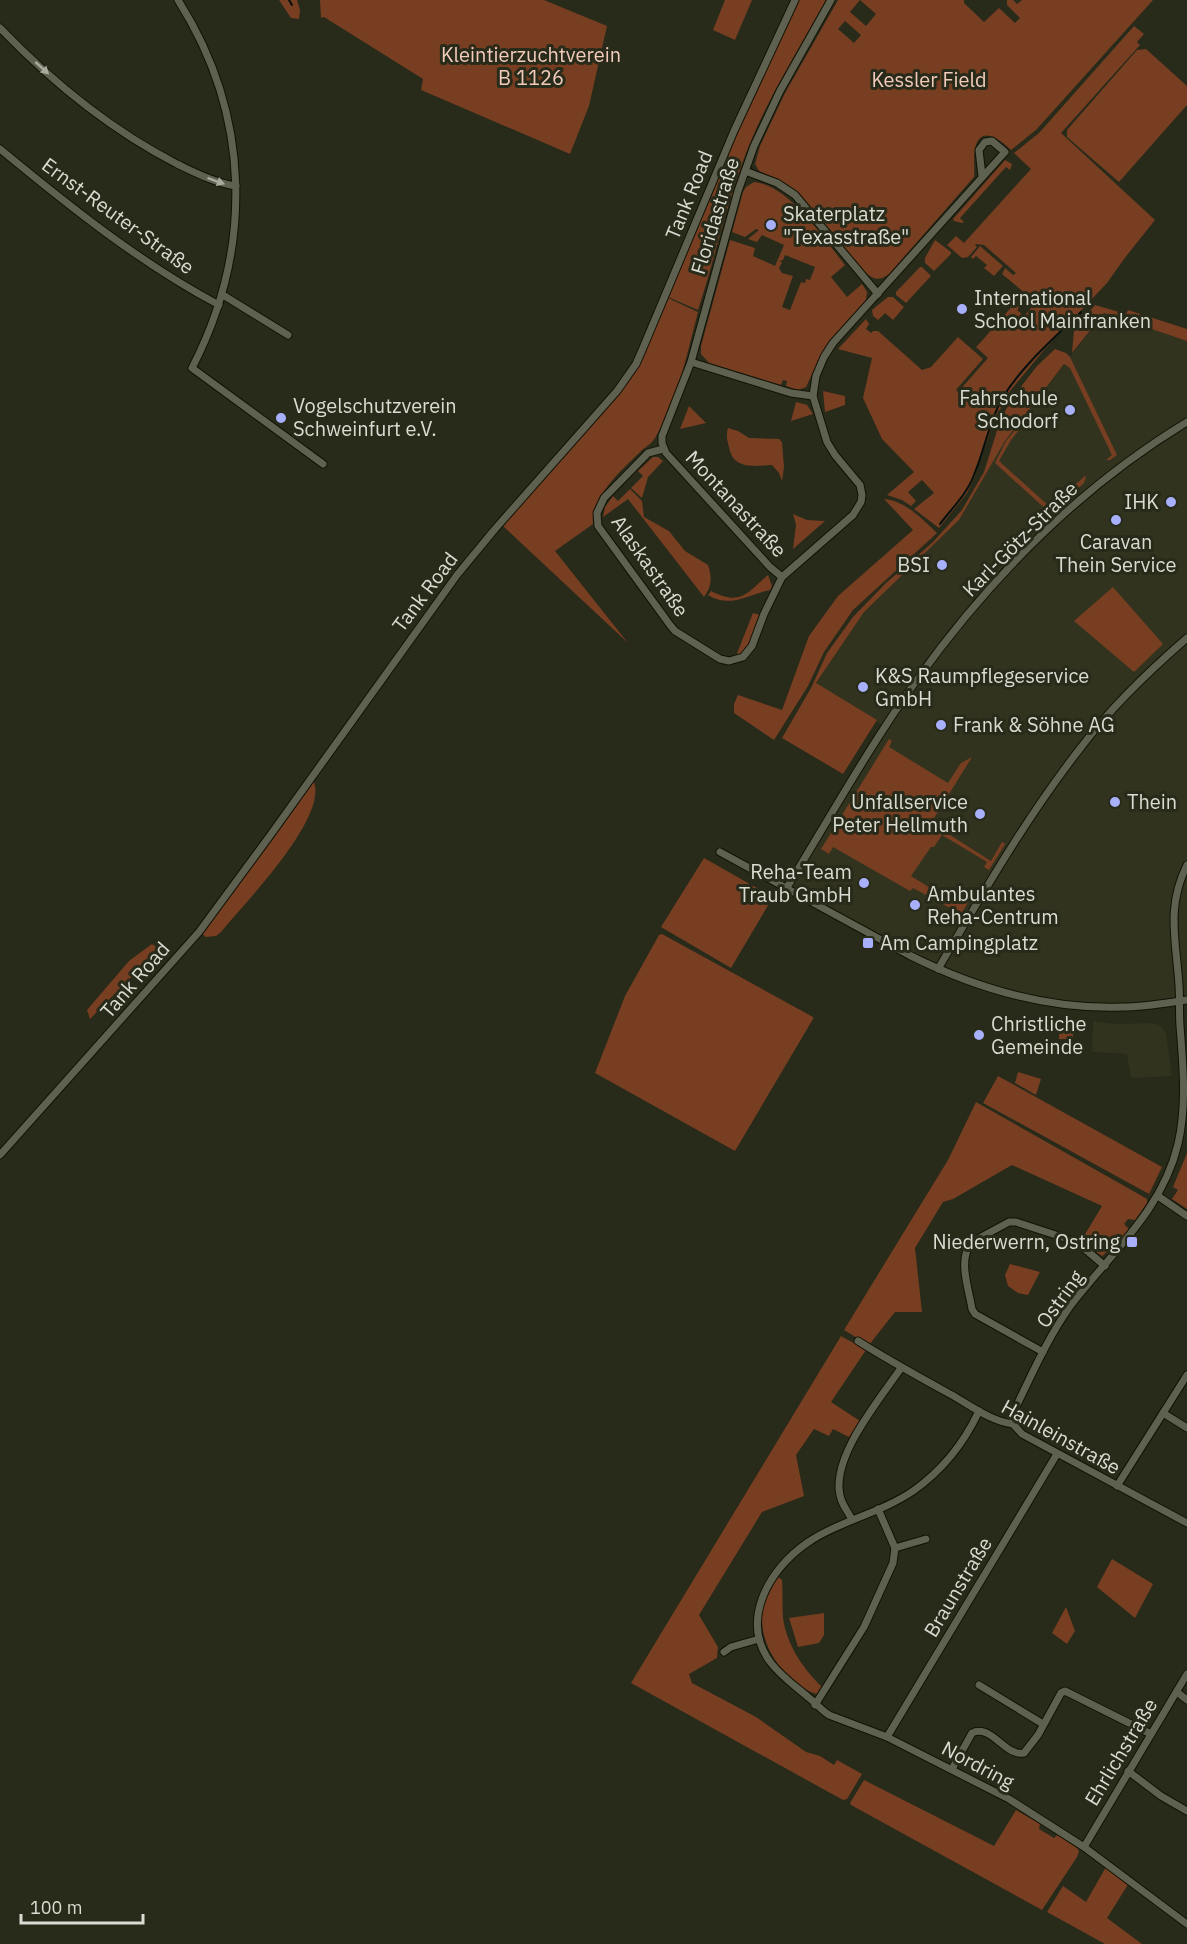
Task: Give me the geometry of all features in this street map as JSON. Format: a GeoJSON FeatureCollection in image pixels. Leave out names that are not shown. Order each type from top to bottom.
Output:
{"type":"FeatureCollection","features":[{"type":"Feature","properties":{"kind":"street"},"geometry":{"type":"LineString","coordinates":[[178,0],[202,42],[216,74],[233,144],[236,186],[235,228],[223,295],[206,340],[192,368],[323,464]]}},
{"type":"Feature","properties":{"kind":"street","name":"Tank Road"},"geometry":{"type":"LineString","coordinates":[[0,1155],[199,932],[457,575],[627,378],[643,348],[734,130],[795,0]]}},
{"type":"Feature","properties":{"kind":"street","name":"Floridastraße"},"geometry":{"type":"LineString","coordinates":[[664,451],[662,436],[691,362],[745,171],[770,111],[831,0]]}},
{"type":"Feature","properties":{"kind":"street"},"geometry":{"type":"LineString","coordinates":[[0,28],[50,76],[93,111],[132,138],[197,174],[236,186]]}},
{"type":"Feature","properties":{"kind":"street"},"geometry":{"type":"LineString","coordinates":[[782,576],[853,515],[859,507],[862,495],[860,485],[827,442],[813,396],[816,376],[828,349],[1005,152],[992,141],[986,142],[979,150],[982,176]]}},
{"type":"Feature","properties":{"kind":"street","name":"Ernst-Reuter-Straße"},"geometry":{"type":"LineString","coordinates":[[0,149],[62,199],[134,251],[219,305]]}},
{"type":"Feature","properties":{"kind":"street"},"geometry":{"type":"LineString","coordinates":[[745,171],[777,183],[795,195],[878,294]]}},
{"type":"Feature","properties":{"kind":"street"},"geometry":{"type":"LineString","coordinates":[[223,295],[288,335]]}},
{"type":"Feature","properties":{"kind":"street"},"geometry":{"type":"LineString","coordinates":[[691,362],[791,393],[813,396]]}},
{"type":"Feature","properties":{"kind":"street","name":"Karl-Götz-Straße"},"geometry":{"type":"LineString","coordinates":[[786,888],[894,713],[971,609],[1022,554],[1081,500],[1139,454],[1187,422]]}},
{"type":"Feature","properties":{"kind":"street","name":"Montanastraße"},"geometry":{"type":"LineString","coordinates":[[664,451],[766,563],[782,576]]}},
{"type":"Feature","properties":{"kind":"street","name":"Alaskastraße"},"geometry":{"type":"LineString","coordinates":[[664,451],[648,453],[604,498],[597,513],[598,526],[670,625],[720,658],[734,660],[743,657],[752,646],[782,576]]}},
{"type":"Feature","properties":{"kind":"street"},"geometry":{"type":"LineString","coordinates":[[938,969],[1029,819],[1071,760],[1120,701],[1187,638]]}},
{"type":"Feature","properties":{"kind":"street"},"geometry":{"type":"LineString","coordinates":[[720,852],[938,969],[998,990],[1055,1003],[1102,1007],[1124,1007],[1183,1000]]}},
{"type":"Feature","properties":{"kind":"street","name":"Ostring"},"geometry":{"type":"LineString","coordinates":[[1013,1424],[1012,1416],[1015,1409],[1043,1352],[1070,1307],[1136,1229],[1158,1196],[1172,1165],[1181,1130],[1184,1091],[1183,1000],[1173,914],[1176,893],[1187,865]]}},
{"type":"Feature","properties":{"kind":"street"},"geometry":{"type":"LineString","coordinates":[[1158,1196],[1187,1216]]}},
{"type":"Feature","properties":{"kind":"street","name":"Ostring"},"geometry":{"type":"LineString","coordinates":[[1043,1352],[975,1314],[972,1309],[964,1258],[968,1246],[1006,1224],[1016,1222],[1071,1240],[1105,1266]]}},
{"type":"Feature","properties":{"kind":"street","name":"Hainleinstraße"},"geometry":{"type":"LineString","coordinates":[[858,1341],[901,1368],[979,1411],[1005,1423],[1013,1424],[1022,1434],[1057,1454],[1187,1523]]}},
{"type":"Feature","properties":{"kind":"street"},"geometry":{"type":"LineString","coordinates":[[852,1520],[841,1499],[840,1478],[846,1455],[855,1434],[901,1368]]}},
{"type":"Feature","properties":{"kind":"street"},"geometry":{"type":"LineString","coordinates":[[1117,1486],[1187,1375]]}},
{"type":"Feature","properties":{"kind":"street","name":"Nordring"},"geometry":{"type":"LineString","coordinates":[[979,1411],[967,1435],[941,1467],[912,1492],[807,1543],[778,1569],[767,1585],[761,1601],[757,1620],[759,1639],[770,1662],[786,1680],[829,1715],[887,1737],[1009,1799],[1084,1847],[1187,1924]]}},
{"type":"Feature","properties":{"kind":"street"},"geometry":{"type":"LineString","coordinates":[[1163,1413],[1187,1428]]}},
{"type":"Feature","properties":{"kind":"street","name":"Braunstraße"},"geometry":{"type":"LineString","coordinates":[[887,1737],[1057,1454]]}},
{"type":"Feature","properties":{"kind":"street"},"geometry":{"type":"LineString","coordinates":[[815,1705],[864,1627],[893,1563],[895,1548],[878,1509]]}},
{"type":"Feature","properties":{"kind":"street"},"geometry":{"type":"LineString","coordinates":[[895,1548],[926,1539]]}},
{"type":"Feature","properties":{"kind":"street"},"geometry":{"type":"LineString","coordinates":[[724,1652],[730,1647],[759,1639]]}},
{"type":"Feature","properties":{"kind":"street","name":"Ehrlichstraße"},"geometry":{"type":"LineString","coordinates":[[1084,1847],[1187,1674]]}},
{"type":"Feature","properties":{"kind":"street"},"geometry":{"type":"LineString","coordinates":[[979,1685],[1043,1724]]}},
{"type":"Feature","properties":{"kind":"street"},"geometry":{"type":"LineString","coordinates":[[952,1769],[975,1731],[983,1731],[1020,1754],[1032,1744],[1061,1693],[1065,1691],[1150,1734]]}},
{"type":"Feature","properties":{"kind":"street"},"geometry":{"type":"LineString","coordinates":[[1177,1692],[1187,1700]]}},
{"type":"Feature","properties":{"kind":"street"},"geometry":{"type":"LineString","coordinates":[[1128,1771],[1161,1796],[1187,1811]]}},
{"type":"Feature","properties":{"kind":"shaded area"},"geometry":{"type":"Polygon","coordinates":[[[1104,313],[1187,341],[1187,1000],[1124,1007],[1031,998],[952,974],[787,888],[885,727],[815,685],[864,612],[959,520],[1005,441],[1104,313]]]}},
{"type":"Feature","properties":{"kind":"shaded area"},"geometry":{"type":"Polygon","coordinates":[[[1093,1021],[1160,1025],[1166,1033],[1172,1076],[1131,1078],[1127,1054],[1092,1052],[1093,1021]]]}},
{"type":"Feature","properties":{"kind":"green space"},"geometry":{"type":"Polygon","coordinates":[[[279,0],[297,0],[300,10],[299,19],[291,18],[279,0]]]}},
{"type":"Feature","properties":{"kind":"green space","name":"Kleintierzuchtverein B 1126"},"geometry":{"type":"Polygon","coordinates":[[[320,0],[544,0],[607,26],[589,106],[570,154],[421,90],[423,79],[324,17],[321,18],[320,0]]]}},
{"type":"Feature","properties":{"kind":"green space"},"geometry":{"type":"Polygon","coordinates":[[[725,0],[752,0],[735,40],[713,30],[725,0]]]}},
{"type":"Feature","properties":{"kind":"green space"},"geometry":{"type":"Polygon","coordinates":[[[798,0],[826,0],[776,88],[750,143],[735,184],[698,310],[668,297],[737,132],[798,0]]]}},
{"type":"Feature","properties":{"kind":"green space","name":"Kessler Field"},"geometry":{"type":"Polygon","coordinates":[[[838,0],[860,0],[964,0],[964,3],[984,22],[999,8],[1015,23],[1020,18],[1007,5],[1007,0],[1013,0],[1017,4],[1022,0],[1153,0],[1036,130],[1011,150],[992,136],[981,137],[975,149],[974,177],[889,274],[880,279],[866,273],[797,191],[759,171],[755,164],[760,146],[785,93],[838,0]],[[860,0],[850,12],[866,26],[876,14],[860,0]],[[845,21],[838,29],[854,43],[861,35],[845,21]]]}},
{"type":"Feature","properties":{"kind":"green space"},"geometry":{"type":"Polygon","coordinates":[[[1134,26],[1144,34],[1137,42],[1140,45],[1061,133],[1155,220],[1107,283],[1044,350],[1010,391],[993,423],[967,493],[939,528],[914,509],[934,493],[922,480],[908,492],[916,501],[911,506],[887,495],[914,472],[882,439],[863,398],[872,358],[838,349],[866,319],[869,324],[866,329],[871,333],[878,331],[922,370],[931,367],[958,337],[983,359],[956,390],[958,392],[988,358],[976,347],[1021,296],[1022,305],[1017,310],[1024,316],[1042,296],[1035,290],[1032,294],[1026,294],[1002,274],[1005,268],[1013,275],[1016,273],[984,245],[976,244],[977,247],[968,257],[962,258],[947,245],[956,236],[964,243],[1031,169],[1014,153],[1039,133],[1134,26]]]}},
{"type":"Feature","properties":{"kind":"green space"},"geometry":{"type":"Polygon","coordinates":[[[1146,49],[1187,86],[1187,105],[1119,182],[1067,137],[1067,130],[1137,50],[1146,49]]]}},
{"type":"Feature","properties":{"kind":"green space"},"geometry":{"type":"Polygon","coordinates":[[[1005,160],[1012,164],[1010,170],[1006,167],[960,218],[964,222],[954,221],[953,219],[1005,160]]]}},
{"type":"Feature","properties":{"kind":"green space"},"geometry":{"type":"Polygon","coordinates":[[[754,182],[767,185],[793,203],[845,265],[831,277],[847,297],[862,284],[867,292],[866,300],[825,347],[806,387],[798,390],[786,386],[787,381],[783,380],[781,385],[709,363],[701,354],[701,346],[730,240],[755,248],[753,256],[775,266],[784,245],[762,235],[757,242],[748,239],[759,230],[756,229],[745,237],[732,232],[746,187],[754,182]],[[785,255],[783,260],[779,261],[782,262],[779,268],[782,273],[793,276],[782,307],[790,310],[801,282],[805,283],[806,279],[810,280],[815,267],[785,255]]]}},
{"type":"Feature","properties":{"kind":"green space"},"geometry":{"type":"Polygon","coordinates":[[[935,240],[951,254],[934,271],[925,263],[925,258],[935,240]]]}},
{"type":"Feature","properties":{"kind":"green space"},"geometry":{"type":"Polygon","coordinates":[[[980,246],[1003,266],[994,276],[984,268],[987,265],[976,256],[973,259],[971,257],[980,246]]]}},
{"type":"Feature","properties":{"kind":"green space"},"geometry":{"type":"Polygon","coordinates":[[[920,267],[931,276],[906,303],[896,295],[896,292],[920,267]]]}},
{"type":"Feature","properties":{"kind":"green space"},"geometry":{"type":"Polygon","coordinates":[[[888,297],[893,297],[904,307],[893,320],[885,313],[878,320],[873,316],[872,310],[888,297]]]}},
{"type":"Feature","properties":{"kind":"green space"},"geometry":{"type":"Polygon","coordinates":[[[668,298],[698,312],[670,408],[654,440],[618,474],[602,493],[594,514],[593,524],[555,551],[628,643],[503,526],[630,380],[668,298]]]}},
{"type":"Feature","properties":{"kind":"green space"},"geometry":{"type":"Polygon","coordinates":[[[1095,305],[1126,314],[1128,310],[1187,329],[1187,341],[1104,313],[1072,353],[1074,330],[1095,305]]]}},
{"type":"Feature","properties":{"kind":"green space"},"geometry":{"type":"Polygon","coordinates":[[[1055,349],[1070,357],[1117,455],[1106,460],[1112,455],[1070,368],[1064,364],[1005,441],[959,520],[864,612],[816,683],[877,720],[843,774],[782,738],[811,688],[827,653],[853,617],[886,583],[933,542],[962,510],[984,472],[1000,421],[1012,398],[1037,366],[1055,349]]]}},
{"type":"Feature","properties":{"kind":"green space"},"geometry":{"type":"Polygon","coordinates":[[[823,391],[845,396],[845,405],[825,412],[823,391]]]}},
{"type":"Feature","properties":{"kind":"green space"},"geometry":{"type":"Polygon","coordinates":[[[796,402],[807,405],[813,414],[791,421],[796,402]]]}},
{"type":"Feature","properties":{"kind":"green space"},"geometry":{"type":"Polygon","coordinates":[[[689,406],[706,423],[680,429],[689,406]]]}},
{"type":"Feature","properties":{"kind":"green space"},"geometry":{"type":"Polygon","coordinates":[[[728,428],[749,438],[779,439],[782,442],[784,467],[782,481],[772,465],[745,465],[735,460],[728,442],[728,428]]]}},
{"type":"Feature","properties":{"kind":"green space"},"geometry":{"type":"Polygon","coordinates":[[[1017,428],[1019,430],[999,461],[1050,507],[1086,477],[1084,483],[1050,513],[995,463],[1006,441],[1017,428]]]}},
{"type":"Feature","properties":{"kind":"green space"},"geometry":{"type":"Polygon","coordinates":[[[653,457],[658,457],[663,461],[648,477],[642,498],[631,488],[643,476],[638,471],[653,457]]]}},
{"type":"Feature","properties":{"kind":"green space"},"geometry":{"type":"Polygon","coordinates":[[[630,489],[642,501],[644,517],[669,531],[685,551],[708,565],[709,589],[704,597],[628,499],[603,517],[605,507],[613,496],[618,501],[630,489]]]}},
{"type":"Feature","properties":{"kind":"green space"},"geometry":{"type":"Polygon","coordinates":[[[884,499],[906,507],[937,533],[853,610],[824,652],[808,686],[774,740],[734,713],[734,704],[738,695],[782,710],[809,636],[838,596],[913,530],[884,499]]]}},
{"type":"Feature","properties":{"kind":"green space"},"geometry":{"type":"Polygon","coordinates":[[[793,514],[807,520],[825,521],[793,549],[796,525],[793,514]]]}},
{"type":"Feature","properties":{"kind":"green space"},"geometry":{"type":"Polygon","coordinates":[[[768,575],[772,586],[770,590],[732,601],[716,599],[708,595],[711,591],[729,598],[742,596],[768,575]]]}},
{"type":"Feature","properties":{"kind":"green space"},"geometry":{"type":"Polygon","coordinates":[[[1113,587],[1163,644],[1134,672],[1074,621],[1113,587]]]}},
{"type":"Feature","properties":{"kind":"green space"},"geometry":{"type":"Polygon","coordinates":[[[753,613],[760,615],[754,633],[749,644],[736,656],[753,613]]]}},
{"type":"Feature","properties":{"kind":"green space"},"geometry":{"type":"Polygon","coordinates":[[[889,739],[892,741],[889,747],[948,783],[961,763],[972,757],[931,823],[991,861],[1002,842],[1005,844],[989,870],[984,867],[987,862],[942,835],[911,876],[951,901],[955,896],[960,896],[958,899],[962,902],[964,898],[969,901],[961,914],[913,888],[910,891],[833,847],[829,854],[821,849],[889,739]]]}},
{"type":"Feature","properties":{"kind":"green space"},"geometry":{"type":"Polygon","coordinates":[[[313,780],[315,795],[309,815],[298,836],[265,881],[221,932],[216,936],[206,937],[201,933],[313,780]]]}},
{"type":"Feature","properties":{"kind":"green space"},"geometry":{"type":"Polygon","coordinates":[[[704,858],[773,897],[731,968],[661,927],[704,858]]]}},
{"type":"Feature","properties":{"kind":"green space"},"geometry":{"type":"Polygon","coordinates":[[[662,934],[813,1017],[735,1151],[595,1073],[625,996],[659,935],[662,934]]]}},
{"type":"Feature","properties":{"kind":"green space"},"geometry":{"type":"Polygon","coordinates":[[[152,944],[157,947],[157,951],[90,1019],[87,1010],[129,961],[152,944]]]}},
{"type":"Feature","properties":{"kind":"green space"},"geometry":{"type":"Polygon","coordinates":[[[1059,1020],[1073,1022],[1073,1039],[1059,1039],[1059,1020]]]}},
{"type":"Feature","properties":{"kind":"green space"},"geometry":{"type":"Polygon","coordinates":[[[1018,1072],[1041,1079],[1036,1095],[1015,1083],[1018,1072]]]}},
{"type":"Feature","properties":{"kind":"green space"},"geometry":{"type":"Polygon","coordinates":[[[998,1076],[1162,1167],[1149,1194],[983,1103],[998,1076]]]}},
{"type":"Feature","properties":{"kind":"green space"},"geometry":{"type":"Polygon","coordinates":[[[976,1102],[1142,1196],[1147,1199],[1147,1203],[1135,1220],[1128,1219],[1124,1224],[1129,1229],[1116,1245],[1102,1256],[1081,1241],[1102,1206],[1012,1165],[953,1199],[943,1202],[915,1248],[922,1312],[895,1312],[869,1345],[844,1330],[948,1160],[976,1102]]]}},
{"type":"Feature","properties":{"kind":"green space"},"geometry":{"type":"Polygon","coordinates":[[[1187,1153],[1187,1209],[1172,1199],[1178,1190],[1173,1187],[1187,1153]]]}},
{"type":"Feature","properties":{"kind":"green space"},"geometry":{"type":"Polygon","coordinates":[[[1010,1264],[1040,1272],[1028,1295],[1018,1293],[1008,1286],[1005,1275],[1010,1264]]]}},
{"type":"Feature","properties":{"kind":"green space"},"geometry":{"type":"Polygon","coordinates":[[[841,1336],[866,1350],[831,1402],[860,1421],[849,1437],[833,1429],[829,1436],[814,1429],[796,1455],[804,1496],[762,1512],[699,1615],[718,1647],[717,1658],[689,1674],[692,1683],[756,1717],[806,1752],[820,1756],[834,1765],[837,1760],[862,1774],[847,1799],[843,1800],[631,1683],[841,1336]]]}},
{"type":"Feature","properties":{"kind":"green space"},"geometry":{"type":"Polygon","coordinates":[[[1112,1559],[1153,1584],[1135,1618],[1097,1587],[1112,1559]]]}},
{"type":"Feature","properties":{"kind":"green space"},"geometry":{"type":"Polygon","coordinates":[[[778,1577],[782,1580],[785,1628],[802,1663],[821,1686],[820,1692],[816,1694],[800,1686],[786,1674],[775,1660],[767,1644],[763,1627],[763,1610],[767,1593],[778,1577]]]}},
{"type":"Feature","properties":{"kind":"green space"},"geometry":{"type":"Polygon","coordinates":[[[1066,1607],[1075,1631],[1067,1644],[1052,1633],[1066,1607]]]}},
{"type":"Feature","properties":{"kind":"green space"},"geometry":{"type":"Polygon","coordinates":[[[824,1613],[824,1635],[819,1643],[798,1647],[789,1618],[824,1613]]]}},
{"type":"Feature","properties":{"kind":"green space"},"geometry":{"type":"Polygon","coordinates":[[[864,1780],[994,1846],[1016,1810],[1040,1824],[1039,1829],[1054,1838],[1057,1835],[1077,1848],[1079,1851],[1077,1857],[1042,1910],[851,1805],[850,1803],[864,1780]]]}},
{"type":"Feature","properties":{"kind":"green space"},"geometry":{"type":"Polygon","coordinates":[[[1106,1867],[1129,1883],[1107,1918],[1142,1944],[1105,1944],[1047,1912],[1063,1886],[1086,1902],[1106,1867]]]}},
{"type":"Feature","properties":{"kind":"waterway"},"geometry":{"type":"LineString","coordinates":[[289,0],[292,5]]}},
{"type":"Feature","properties":{"kind":"waterway"},"geometry":{"type":"LineString","coordinates":[[940,524],[971,482],[1003,397],[1029,363],[1081,312]]}},
{"type":"Feature","properties":{"kind":"place","name":"Skaterplatz \"Texasstraße\""},"geometry":{"type":"Point","coordinates":[771,225]}},
{"type":"Feature","properties":{"kind":"place","name":"International School Mainfranken"},"geometry":{"type":"Point","coordinates":[962,309]}},
{"type":"Feature","properties":{"kind":"place","name":"Fahrschule Schodorf"},"geometry":{"type":"Point","coordinates":[1070,410]}},
{"type":"Feature","properties":{"kind":"place","name":"Vogelschutzverein Schweinfurt e.V."},"geometry":{"type":"Point","coordinates":[281,418]}},
{"type":"Feature","properties":{"kind":"place","name":"IHK"},"geometry":{"type":"Point","coordinates":[1171,502]}},
{"type":"Feature","properties":{"kind":"place","name":"Caravan Thein Service"},"geometry":{"type":"Point","coordinates":[1116,520]}},
{"type":"Feature","properties":{"kind":"place","name":"BSI"},"geometry":{"type":"Point","coordinates":[942,565]}},
{"type":"Feature","properties":{"kind":"place","name":"K&S Raumpflegeservice GmbH"},"geometry":{"type":"Point","coordinates":[863,687]}},
{"type":"Feature","properties":{"kind":"place","name":"Frank & Söhne AG"},"geometry":{"type":"Point","coordinates":[941,725]}},
{"type":"Feature","properties":{"kind":"place","name":"Thein"},"geometry":{"type":"Point","coordinates":[1115,802]}},
{"type":"Feature","properties":{"kind":"place","name":"Unfallservice Peter Hellmuth"},"geometry":{"type":"Point","coordinates":[980,814]}},
{"type":"Feature","properties":{"kind":"place","name":"Reha-Team Traub GmbH"},"geometry":{"type":"Point","coordinates":[864,883]}},
{"type":"Feature","properties":{"kind":"place","name":"Ambulantes Reha-Centrum"},"geometry":{"type":"Point","coordinates":[915,905]}},
{"type":"Feature","properties":{"kind":"place","name":"Am Campingplatz"},"geometry":{"type":"Point","coordinates":[868,943]}},
{"type":"Feature","properties":{"kind":"place","name":"Christliche Gemeinde"},"geometry":{"type":"Point","coordinates":[979,1035]}},
{"type":"Feature","properties":{"kind":"place","name":"Niederwerrn, Ostring"},"geometry":{"type":"Point","coordinates":[1132,1242]}}]}
